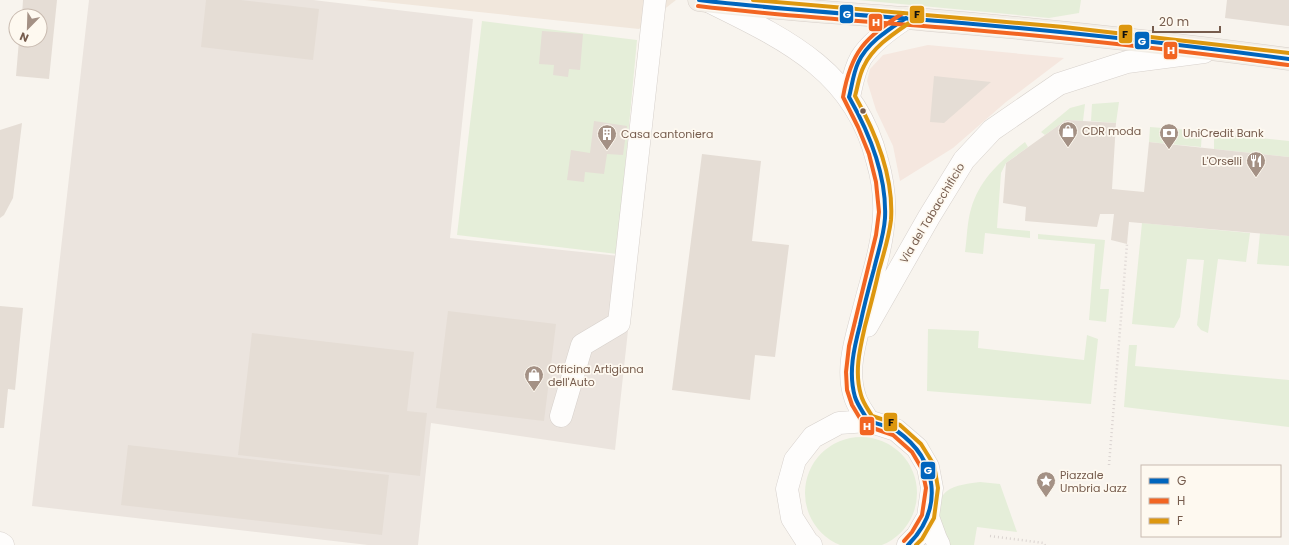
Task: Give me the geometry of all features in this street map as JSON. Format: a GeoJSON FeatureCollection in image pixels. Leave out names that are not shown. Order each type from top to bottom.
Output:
{"type":"FeatureCollection","features":[{"type":"Feature","properties":{"kind":"main road"},"geometry":{"type":"LineString","coordinates":[[703,0],[1080,35],[1289,59]]}},
{"type":"Feature","properties":{"kind":"street"},"geometry":{"type":"LineString","coordinates":[[561,416],[582,345],[619,323],[655,0]]}},
{"type":"Feature","properties":{"kind":"street","name":"Via del Tabacchificio"},"geometry":{"type":"LineString","coordinates":[[703,0],[754,24],[804,54],[831,76],[849,97],[862,118],[873,142],[881,174],[885,212],[881,243],[872,274],[855,347],[851,374],[855,398],[868,420]]}},
{"type":"Feature","properties":{"kind":"street"},"geometry":{"type":"LineString","coordinates":[[849,97],[861,58],[888,30],[906,18]]}},
{"type":"Feature","properties":{"kind":"street","name":"Via del Tabacchificio"},"geometry":{"type":"LineString","coordinates":[[855,347],[929,217],[964,160],[992,130],[1060,84],[1127,62],[1217,50]]}},
{"type":"Feature","properties":{"kind":"street"},"geometry":{"type":"LineString","coordinates":[[805,544],[792,518],[787,489],[795,460],[813,437],[839,423],[868,420],[896,430],[917,448],[928,467],[932,488],[928,517],[917,536],[908,545]]}},
{"type":"Feature","properties":{"kind":"street"},"geometry":{"type":"LineString","coordinates":[[928,517],[936,539],[940,545]]}},
{"type":"Feature","properties":{"kind":"path"},"geometry":{"type":"LineString","coordinates":[[1109,465],[1127,244]]}},
{"type":"Feature","properties":{"kind":"path"},"geometry":{"type":"LineString","coordinates":[[990,536],[1044,543],[1045,545]]}},
{"type":"Feature","properties":{"kind":"shaded area"},"geometry":{"type":"Polygon","coordinates":[[[89,0],[313,0],[473,19],[450,238],[619,256],[657,64],[615,450],[431,423],[418,545],[368,545],[32,506],[89,0]]]}},
{"type":"Feature","properties":{"kind":"shaded area"},"geometry":{"type":"Polygon","coordinates":[[[365,0],[676,0],[639,29],[365,0]]]}},
{"type":"Feature","properties":{"kind":"shaded area"},"geometry":{"type":"Polygon","coordinates":[[[928,45],[1064,58],[1006,102],[953,148],[900,181],[893,146],[876,110],[867,81],[870,69],[883,55],[928,45]]]}},
{"type":"Feature","properties":{"kind":"green space"},"geometry":{"type":"Polygon","coordinates":[[[858,0],[1081,0],[1079,13],[1049,18],[858,0]]]}},
{"type":"Feature","properties":{"kind":"green space"},"geometry":{"type":"Polygon","coordinates":[[[482,21],[637,40],[617,254],[457,235],[482,21]]]}},
{"type":"Feature","properties":{"kind":"green space"},"geometry":{"type":"Polygon","coordinates":[[[1119,102],[1116,123],[1091,121],[1092,104],[1119,102]]]}},
{"type":"Feature","properties":{"kind":"green space"},"geometry":{"type":"Polygon","coordinates":[[[1085,104],[1083,121],[1066,120],[1045,135],[1041,132],[1070,108],[1085,104]]]}},
{"type":"Feature","properties":{"kind":"green space"},"geometry":{"type":"Polygon","coordinates":[[[1150,127],[1202,131],[1201,147],[1149,142],[1150,127]]]}},
{"type":"Feature","properties":{"kind":"green space"},"geometry":{"type":"Polygon","coordinates":[[[1214,133],[1289,141],[1289,157],[1214,149],[1214,133]]]}},
{"type":"Feature","properties":{"kind":"green space"},"geometry":{"type":"Polygon","coordinates":[[[1025,142],[1028,147],[1006,163],[1001,173],[997,228],[1030,231],[1030,238],[985,233],[983,254],[965,252],[971,209],[980,188],[992,171],[1025,142]]]}},
{"type":"Feature","properties":{"kind":"green space"},"geometry":{"type":"Polygon","coordinates":[[[1142,223],[1250,233],[1246,262],[1218,259],[1208,333],[1201,330],[1197,325],[1204,260],[1187,259],[1180,317],[1174,328],[1132,324],[1142,223]]]}},
{"type":"Feature","properties":{"kind":"green space"},"geometry":{"type":"Polygon","coordinates":[[[1260,233],[1289,236],[1289,266],[1257,264],[1260,233]]]}},
{"type":"Feature","properties":{"kind":"green space"},"geometry":{"type":"Polygon","coordinates":[[[1038,234],[1105,240],[1100,289],[1109,289],[1106,322],[1089,320],[1095,244],[1038,239],[1038,234]]]}},
{"type":"Feature","properties":{"kind":"green space"},"geometry":{"type":"Polygon","coordinates":[[[928,329],[979,331],[978,348],[1084,360],[1087,335],[1098,339],[1091,404],[927,391],[928,329]]]}},
{"type":"Feature","properties":{"kind":"green space"},"geometry":{"type":"Polygon","coordinates":[[[1129,345],[1137,345],[1135,366],[1289,380],[1289,427],[1124,407],[1129,345]]]}},
{"type":"Feature","properties":{"kind":"green space"},"geometry":{"type":"Polygon","coordinates":[[[850,438],[872,438],[883,441],[892,446],[901,453],[908,462],[913,471],[916,482],[916,504],[913,515],[908,524],[901,533],[892,540],[879,546],[843,546],[830,540],[821,533],[814,524],[809,515],[806,504],[806,482],[809,471],[814,462],[821,453],[830,446],[839,441],[850,438]]]}},
{"type":"Feature","properties":{"kind":"green space"},"geometry":{"type":"Polygon","coordinates":[[[980,482],[1000,484],[1017,532],[977,527],[974,545],[946,545],[939,517],[942,496],[954,487],[980,482]]]}},
{"type":"Feature","properties":{"kind":"building"},"geometry":{"type":"Polygon","coordinates":[[[23,0],[57,0],[49,79],[16,76],[18,48],[48,48],[48,8],[22,8],[23,0]]]}},
{"type":"Feature","properties":{"kind":"building"},"geometry":{"type":"Polygon","coordinates":[[[206,0],[241,0],[319,9],[313,60],[201,47],[206,0]]]}},
{"type":"Feature","properties":{"kind":"building"},"geometry":{"type":"Polygon","coordinates":[[[1227,0],[1289,0],[1289,26],[1225,18],[1227,0]]]}},
{"type":"Feature","properties":{"kind":"building"},"geometry":{"type":"Polygon","coordinates":[[[542,31],[583,34],[580,70],[569,69],[568,77],[553,75],[554,65],[539,64],[542,31]]]}},
{"type":"Feature","properties":{"kind":"building"},"geometry":{"type":"Polygon","coordinates":[[[934,76],[991,82],[944,123],[930,122],[934,76]]]}},
{"type":"Feature","properties":{"kind":"building"},"geometry":{"type":"Polygon","coordinates":[[[1066,120],[1116,123],[1112,189],[1144,192],[1149,142],[1289,157],[1289,236],[1129,222],[1127,244],[1111,240],[1114,214],[1100,214],[1097,227],[1025,221],[1026,207],[1003,203],[1006,163],[1066,120]]]}},
{"type":"Feature","properties":{"kind":"building","name":"Casa cantoniera"},"geometry":{"type":"Polygon","coordinates":[[[594,121],[627,126],[623,155],[607,154],[604,174],[585,172],[584,182],[567,180],[571,150],[590,153],[594,121]]]}},
{"type":"Feature","properties":{"kind":"building"},"geometry":{"type":"Polygon","coordinates":[[[22,123],[13,198],[4,215],[0,218],[0,130],[22,123]]]}},
{"type":"Feature","properties":{"kind":"building"},"geometry":{"type":"Polygon","coordinates":[[[702,154],[761,161],[752,241],[789,245],[775,357],[755,355],[750,400],[672,390],[702,154]]]}},
{"type":"Feature","properties":{"kind":"building"},"geometry":{"type":"Polygon","coordinates":[[[0,306],[23,308],[15,390],[8,389],[4,428],[0,428],[0,306]]]}},
{"type":"Feature","properties":{"kind":"building"},"geometry":{"type":"Polygon","coordinates":[[[448,311],[556,324],[544,421],[436,408],[448,311]]]}},
{"type":"Feature","properties":{"kind":"building"},"geometry":{"type":"Polygon","coordinates":[[[252,333],[414,352],[407,411],[427,413],[420,476],[238,455],[252,333]]]}},
{"type":"Feature","properties":{"kind":"building"},"geometry":{"type":"Polygon","coordinates":[[[128,445],[389,475],[382,535],[121,505],[128,445]]]}},
{"type":"Feature","properties":{"kind":"transit line","name":"G"},"geometry":{"type":"LineString","coordinates":[[699,0],[1052,31],[1289,59]]}},
{"type":"Feature","properties":{"kind":"transit line","name":"F"},"geometry":{"type":"LineString","coordinates":[[753,0],[1064,27],[1289,53]]}},
{"type":"Feature","properties":{"kind":"transit line","name":"H"},"geometry":{"type":"LineString","coordinates":[[698,6],[1052,37],[1288,65]]}},
{"type":"Feature","properties":{"kind":"transit line","name":"H"},"geometry":{"type":"LineString","coordinates":[[903,13],[869,38],[862,47],[850,68],[843,97],[869,154],[876,182],[879,212],[876,235],[849,346],[846,372],[847,390],[852,405],[864,425],[893,435],[912,452],[922,469],[926,488],[922,515],[912,532],[904,541]]}},
{"type":"Feature","properties":{"kind":"transit line","name":"G"},"geometry":{"type":"LineString","coordinates":[[868,421],[855,397],[852,370],[863,311],[882,237],[885,218],[885,202],[876,155],[864,125],[849,97],[855,71],[867,49],[872,43],[892,27],[906,18]]}},
{"type":"Feature","properties":{"kind":"transit line","name":"F"},"geometry":{"type":"LineString","coordinates":[[909,23],[878,47],[868,59],[861,73],[855,96],[870,125],[882,155],[890,187],[891,204],[889,233],[861,343],[858,360],[858,378],[862,398],[872,416],[900,425],[921,444],[934,465],[938,488],[934,518],[922,539],[916,545]]}},
{"type":"Feature","properties":{"kind":"transit line","name":"G"},"geometry":{"type":"LineString","coordinates":[[868,421],[887,426],[897,431],[911,443],[921,456],[928,470],[931,485],[931,501],[927,516],[920,531],[908,545]]}},
{"type":"Feature","properties":{"kind":"place","name":"CDR moda"},"geometry":{"type":"Point","coordinates":[1068,148]}},
{"type":"Feature","properties":{"kind":"place","name":"UniCredit Bank"},"geometry":{"type":"Point","coordinates":[1169,150]}},
{"type":"Feature","properties":{"kind":"place","name":"Casa cantoniera"},"geometry":{"type":"Point","coordinates":[607,151]}},
{"type":"Feature","properties":{"kind":"place","name":"L'Orselli"},"geometry":{"type":"Point","coordinates":[1256,178]}},
{"type":"Feature","properties":{"kind":"place","name":"Officina Artigiana dell'Auto"},"geometry":{"type":"Point","coordinates":[534,392]}},
{"type":"Feature","properties":{"kind":"place","name":"Piazzale Umbria Jazz"},"geometry":{"type":"Point","coordinates":[1046,498]}}]}
